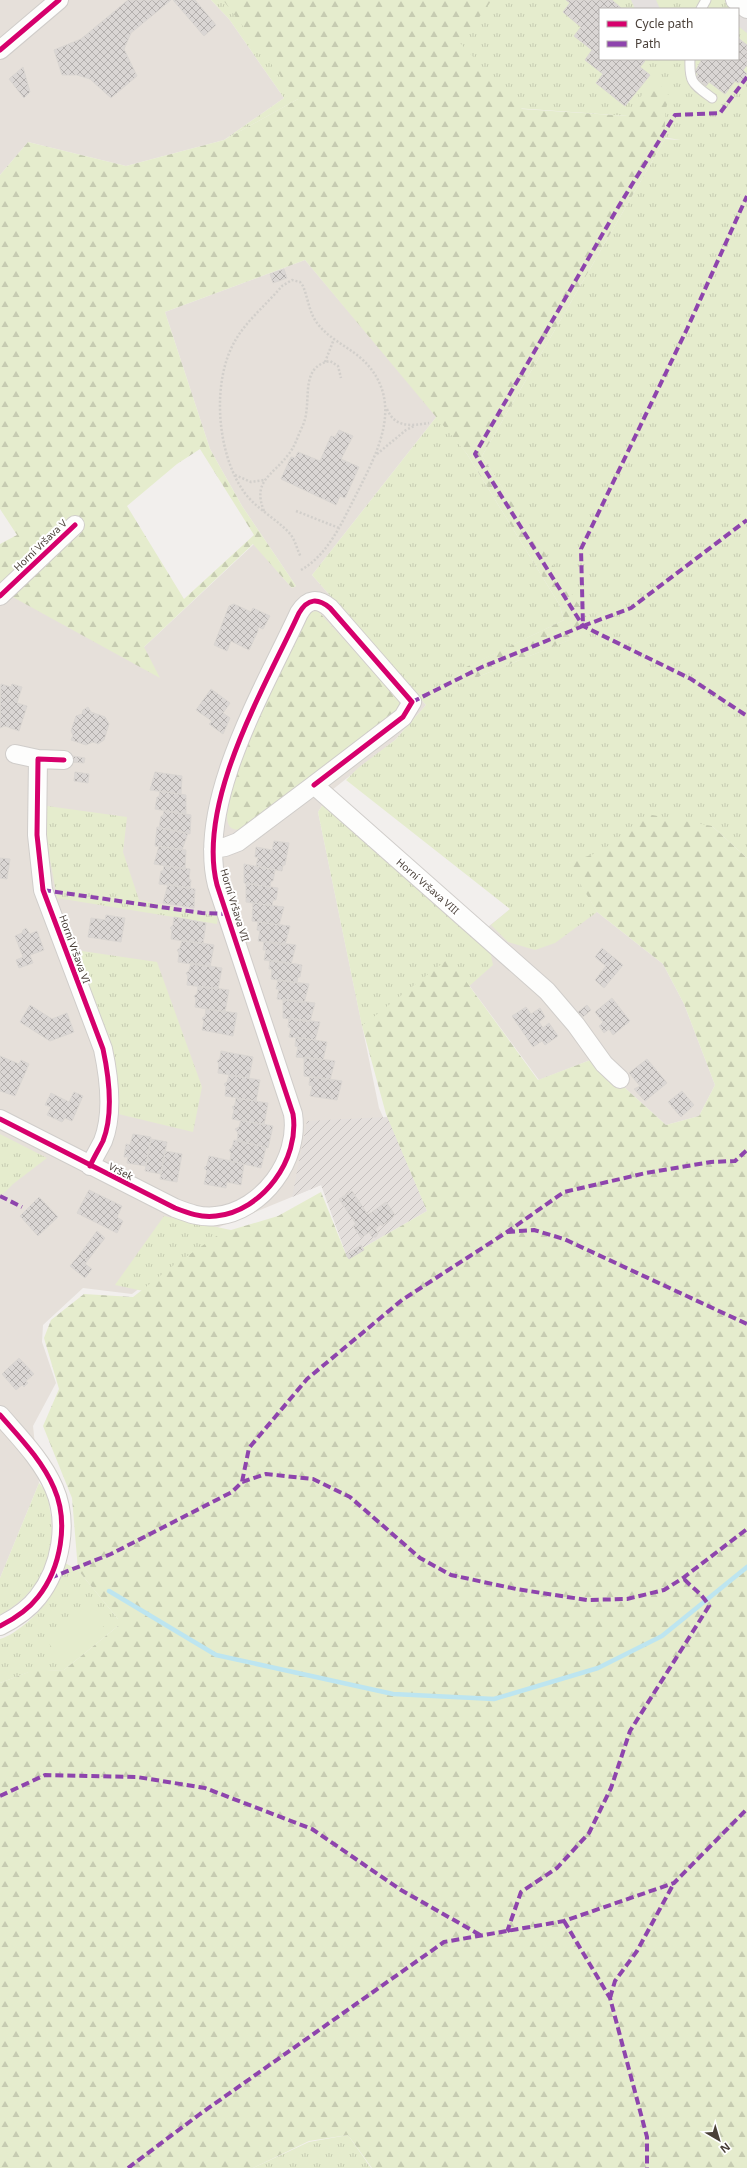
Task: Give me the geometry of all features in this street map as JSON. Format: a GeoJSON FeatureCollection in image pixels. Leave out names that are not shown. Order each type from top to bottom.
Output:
{"type":"FeatureCollection","features":[{"type":"Feature","properties":{"kind":"street"},"geometry":{"type":"LineString","coordinates":[[0,50],[59,0]]}},
{"type":"Feature","properties":{"kind":"street"},"geometry":{"type":"LineString","coordinates":[[735,0],[747,10]]}},
{"type":"Feature","properties":{"kind":"street","name":"Horní Vršava V"},"geometry":{"type":"LineString","coordinates":[[0,596],[75,524]]}},
{"type":"Feature","properties":{"kind":"street","name":"Horní Vršava VII"},"geometry":{"type":"LineString","coordinates":[[193,1215],[217,1216],[236,1211],[249,1203],[276,1178],[285,1165],[294,1135],[294,1124],[290,1106],[217,885],[213,866],[213,849],[222,792],[231,760],[299,612],[312,600],[318,600],[330,608],[412,702],[403,717],[314,785]]}},
{"type":"Feature","properties":{"kind":"street"},"geometry":{"type":"LineString","coordinates":[[15,754],[38,759],[64,760]]}},
{"type":"Feature","properties":{"kind":"street","name":"Horní Vršava VI"},"geometry":{"type":"LineString","coordinates":[[38,759],[37,835],[44,890],[103,1049],[106,1066],[108,1084],[108,1115],[103,1140],[90,1166]]}},
{"type":"Feature","properties":{"kind":"street"},"geometry":{"type":"LineString","coordinates":[[213,849],[225,847],[238,842],[314,785]]}},
{"type":"Feature","properties":{"kind":"street","name":"Horní Vršava VIII"},"geometry":{"type":"LineString","coordinates":[[314,785],[547,991],[576,1025],[604,1064],[620,1079]]}},
{"type":"Feature","properties":{"kind":"street","name":"Vršek"},"geometry":{"type":"LineString","coordinates":[[0,1119],[90,1166],[175,1208],[193,1215]]}},
{"type":"Feature","properties":{"kind":"street"},"geometry":{"type":"LineString","coordinates":[[0,1415],[37,1459],[54,1486],[58,1497],[61,1518],[60,1543],[50,1578],[38,1598],[16,1618],[0,1626]]}},
{"type":"Feature","properties":{"kind":"lane"},"geometry":{"type":"LineString","coordinates":[[690,60],[689,76],[696,86],[712,98]]}},
{"type":"Feature","properties":{"kind":"path"},"geometry":{"type":"LineString","coordinates":[[301,557],[292,536],[265,514],[248,497],[234,474],[225,448],[220,419],[225,363],[235,340],[282,286],[292,280],[300,282],[303,286],[316,322],[334,339],[348,348],[367,364],[374,374],[385,405],[393,420],[403,425],[429,423]]}},
{"type":"Feature","properties":{"kind":"path"},"geometry":{"type":"LineString","coordinates":[[265,514],[260,501],[259,493],[265,480],[290,454],[306,419],[311,373],[325,362],[334,339]]}},
{"type":"Feature","properties":{"kind":"path"},"geometry":{"type":"LineString","coordinates":[[325,362],[334,362],[338,366],[341,378]]}},
{"type":"Feature","properties":{"kind":"path"},"geometry":{"type":"LineString","coordinates":[[301,570],[308,566],[320,554],[339,528],[375,456],[385,427],[385,405]]}},
{"type":"Feature","properties":{"kind":"path"},"geometry":{"type":"LineString","coordinates":[[375,456],[406,430],[416,425]]}},
{"type":"Feature","properties":{"kind":"path"},"geometry":{"type":"LineString","coordinates":[[234,474],[250,482],[265,480]]}},
{"type":"Feature","properties":{"kind":"path"},"geometry":{"type":"LineString","coordinates":[[296,511],[339,528]]}},
{"type":"Feature","properties":{"kind":"shaded area"},"geometry":{"type":"Polygon","coordinates":[[[0,0],[211,0],[229,19],[284,98],[224,140],[126,166],[28,142],[0,175],[0,0]]]}},
{"type":"Feature","properties":{"kind":"shaded area"},"geometry":{"type":"Polygon","coordinates":[[[631,0],[656,0],[660,8],[635,8],[631,0]]]}},
{"type":"Feature","properties":{"kind":"shaded area"},"geometry":{"type":"Polygon","coordinates":[[[739,12],[747,19],[747,33],[739,27],[739,12]]]}},
{"type":"Feature","properties":{"kind":"shaded area"},"geometry":{"type":"Polygon","coordinates":[[[305,260],[437,416],[312,575],[426,705],[395,740],[332,790],[318,812],[379,1108],[425,1210],[321,1185],[219,1227],[132,1294],[83,1288],[43,1325],[42,1342],[56,1383],[33,1426],[39,1483],[0,1578],[0,587],[144,647],[254,544],[292,588],[296,586],[242,506],[210,449],[165,312],[305,260]]]}},
{"type":"Feature","properties":{"kind":"shaded area"},"geometry":{"type":"Polygon","coordinates":[[[568,863],[597,912],[663,964],[684,1004],[715,1085],[699,1116],[666,1125],[593,1059],[539,1080],[449,958],[568,863]]]}},
{"type":"Feature","properties":{"kind":"shaded area"},"geometry":{"type":"Polygon","coordinates":[[[388,1117],[427,1211],[347,1257],[321,1185],[292,1197],[307,1121],[388,1117]]]}},
{"type":"Feature","properties":{"kind":"green space"},"geometry":{"type":"Polygon","coordinates":[[[211,0],[725,0],[734,8],[599,8],[599,60],[739,60],[739,12],[747,19],[747,858],[712,826],[602,852],[569,863],[597,912],[555,943],[535,950],[508,942],[491,925],[510,909],[346,780],[358,768],[395,740],[426,705],[312,575],[437,416],[467,454],[559,604],[564,620],[461,670],[471,682],[480,676],[581,635],[559,576],[482,456],[665,139],[681,140],[661,137],[628,116],[314,94],[298,99],[224,140],[284,98],[229,19],[211,0]]]}},
{"type":"Feature","properties":{"kind":"green space"},"geometry":{"type":"Polygon","coordinates":[[[223,0],[492,0],[460,43],[522,109],[628,116],[654,77],[669,96],[665,113],[665,139],[482,456],[593,627],[582,635],[480,676],[471,683],[460,670],[564,620],[559,604],[467,454],[305,260],[165,312],[210,449],[242,506],[296,586],[292,588],[253,544],[144,647],[160,678],[0,590],[0,544],[17,535],[0,509],[0,175],[28,142],[126,166],[224,140],[298,99],[223,0]],[[200,449],[177,464],[127,506],[184,599],[254,535],[200,449]]]}},
{"type":"Feature","properties":{"kind":"green space"},"geometry":{"type":"Polygon","coordinates":[[[318,611],[399,700],[400,707],[395,715],[241,830],[234,829],[229,825],[227,815],[237,767],[301,626],[310,612],[318,611]]]}},
{"type":"Feature","properties":{"kind":"green space"},"geometry":{"type":"Polygon","coordinates":[[[332,790],[486,929],[493,965],[433,1018],[412,991],[362,1026],[318,812],[332,790]]]}},
{"type":"Feature","properties":{"kind":"green space"},"geometry":{"type":"Polygon","coordinates":[[[47,806],[127,817],[123,852],[139,900],[218,916],[217,924],[57,898],[47,843],[47,806]]]}},
{"type":"Feature","properties":{"kind":"green space"},"geometry":{"type":"Polygon","coordinates":[[[647,814],[712,826],[747,858],[747,2168],[372,2168],[348,2135],[309,2141],[253,2168],[0,2168],[0,1683],[31,1671],[64,1670],[118,1626],[118,1619],[78,1570],[72,1498],[43,1426],[59,1389],[44,1338],[51,1320],[84,1294],[133,1297],[174,1265],[221,1233],[278,1216],[321,1192],[347,1257],[427,1211],[386,1114],[362,1026],[449,958],[538,1080],[593,1059],[666,1125],[699,1116],[715,1085],[684,1004],[663,964],[597,912],[568,863],[602,851],[647,814]]]}},
{"type":"Feature","properties":{"kind":"green space"},"geometry":{"type":"Polygon","coordinates":[[[75,950],[157,962],[202,1087],[193,1132],[114,1113],[111,1051],[75,950]]]}},
{"type":"Feature","properties":{"kind":"green space"},"geometry":{"type":"Polygon","coordinates":[[[0,1134],[47,1158],[13,1184],[0,1197],[0,1134]]]}},
{"type":"Feature","properties":{"kind":"green space"},"geometry":{"type":"Polygon","coordinates":[[[164,1216],[231,1230],[167,1296],[115,1285],[164,1216]]]}},
{"type":"Feature","properties":{"kind":"green space"},"geometry":{"type":"Polygon","coordinates":[[[39,1483],[47,1494],[51,1516],[52,1531],[47,1561],[42,1574],[25,1597],[0,1615],[0,1578],[39,1483]]]}},
{"type":"Feature","properties":{"kind":"green space"},"geometry":{"type":"Polygon","coordinates":[[[65,1563],[78,1570],[118,1619],[118,1626],[64,1670],[29,1672],[0,1683],[0,1639],[6,1637],[29,1621],[42,1607],[55,1587],[65,1563]]]}},
{"type":"Feature","properties":{"kind":"green space"},"geometry":{"type":"Polygon","coordinates":[[[87,1602],[91,1604],[107,1623],[69,1660],[65,1661],[46,1641],[48,1637],[87,1602]]]}},
{"type":"Feature","properties":{"kind":"green space"},"geometry":{"type":"Polygon","coordinates":[[[348,2135],[371,2168],[253,2168],[309,2142],[348,2135]]]}},
{"type":"Feature","properties":{"kind":"building"},"geometry":{"type":"Polygon","coordinates":[[[128,0],[171,0],[131,33],[124,49],[137,76],[111,98],[90,79],[77,75],[62,75],[54,50],[81,39],[128,0]]]}},
{"type":"Feature","properties":{"kind":"building"},"geometry":{"type":"Polygon","coordinates":[[[173,0],[195,0],[216,25],[204,36],[173,0]]]}},
{"type":"Feature","properties":{"kind":"building"},"geometry":{"type":"Polygon","coordinates":[[[566,0],[612,0],[621,8],[599,8],[599,60],[644,60],[645,61],[640,67],[650,75],[625,106],[596,83],[603,74],[585,60],[592,50],[574,36],[581,27],[563,12],[570,3],[566,0]]]}},
{"type":"Feature","properties":{"kind":"building"},"geometry":{"type":"Polygon","coordinates":[[[739,39],[747,45],[747,65],[743,70],[747,74],[738,83],[735,81],[725,94],[709,82],[706,86],[696,78],[698,74],[695,72],[701,60],[739,60],[739,39]]]}},
{"type":"Feature","properties":{"kind":"building"},"geometry":{"type":"Polygon","coordinates":[[[23,67],[30,92],[24,98],[9,79],[23,67]]]}},
{"type":"Feature","properties":{"kind":"building"},"geometry":{"type":"Polygon","coordinates":[[[284,269],[287,278],[273,283],[270,274],[284,269]]]}},
{"type":"Feature","properties":{"kind":"building"},"geometry":{"type":"Polygon","coordinates":[[[339,430],[353,436],[341,459],[359,467],[345,498],[340,496],[336,505],[281,479],[291,457],[295,458],[298,452],[320,461],[331,436],[335,437],[339,430]]]}},
{"type":"Feature","properties":{"kind":"building"},"geometry":{"type":"Polygon","coordinates":[[[234,604],[251,612],[253,608],[270,616],[263,629],[258,627],[258,631],[249,650],[231,641],[227,651],[214,645],[229,606],[234,604]]]}},
{"type":"Feature","properties":{"kind":"building"},"geometry":{"type":"Polygon","coordinates":[[[1,684],[11,687],[12,684],[22,687],[17,703],[27,706],[19,731],[5,726],[0,728],[1,684]]]}},
{"type":"Feature","properties":{"kind":"building"},"geometry":{"type":"Polygon","coordinates":[[[211,689],[230,703],[223,713],[230,718],[223,734],[209,724],[212,721],[196,710],[211,689]]]}},
{"type":"Feature","properties":{"kind":"building"},"geometry":{"type":"Polygon","coordinates":[[[88,707],[91,712],[105,717],[109,724],[104,740],[98,744],[93,742],[86,745],[71,740],[73,735],[71,731],[76,716],[82,714],[83,710],[88,707]]]}},
{"type":"Feature","properties":{"kind":"building"},"geometry":{"type":"Polygon","coordinates":[[[73,756],[85,758],[84,763],[72,762],[73,756]]]}},
{"type":"Feature","properties":{"kind":"building"},"geometry":{"type":"Polygon","coordinates":[[[75,772],[89,774],[88,783],[74,781],[75,772]]]}},
{"type":"Feature","properties":{"kind":"building"},"geometry":{"type":"Polygon","coordinates":[[[155,772],[182,776],[181,794],[150,790],[155,772]]]}},
{"type":"Feature","properties":{"kind":"building"},"geometry":{"type":"Polygon","coordinates":[[[160,791],[186,795],[186,814],[155,809],[157,797],[159,797],[160,791]]]}},
{"type":"Feature","properties":{"kind":"building"},"geometry":{"type":"Polygon","coordinates":[[[164,811],[191,815],[190,834],[159,828],[161,816],[163,816],[164,811]]]}},
{"type":"Feature","properties":{"kind":"building"},"geometry":{"type":"Polygon","coordinates":[[[157,827],[188,833],[182,850],[155,846],[157,827]]]}},
{"type":"Feature","properties":{"kind":"building"},"geometry":{"type":"Polygon","coordinates":[[[274,841],[289,843],[285,865],[283,865],[282,871],[256,866],[258,857],[255,857],[256,847],[272,850],[274,841]]]}},
{"type":"Feature","properties":{"kind":"building"},"geometry":{"type":"Polygon","coordinates":[[[159,846],[186,850],[185,869],[154,864],[159,846]]]}},
{"type":"Feature","properties":{"kind":"building"},"geometry":{"type":"Polygon","coordinates":[[[0,858],[10,859],[7,879],[0,878],[0,858]]]}},
{"type":"Feature","properties":{"kind":"building"},"geometry":{"type":"Polygon","coordinates":[[[244,864],[275,870],[270,887],[244,883],[244,864]]]}},
{"type":"Feature","properties":{"kind":"building"},"geometry":{"type":"Polygon","coordinates":[[[164,866],[190,869],[190,888],[159,884],[161,871],[163,871],[164,866]]]}},
{"type":"Feature","properties":{"kind":"building"},"geometry":{"type":"Polygon","coordinates":[[[246,883],[278,888],[276,900],[273,900],[272,906],[246,902],[246,883]]]}},
{"type":"Feature","properties":{"kind":"building"},"geometry":{"type":"Polygon","coordinates":[[[168,884],[195,889],[194,908],[163,903],[168,884]]]}},
{"type":"Feature","properties":{"kind":"building"},"geometry":{"type":"Polygon","coordinates":[[[253,903],[284,907],[279,925],[252,921],[253,903]]]}},
{"type":"Feature","properties":{"kind":"building"},"geometry":{"type":"Polygon","coordinates":[[[106,915],[125,918],[121,942],[88,937],[91,918],[105,920],[106,915]]]}},
{"type":"Feature","properties":{"kind":"building"},"geometry":{"type":"Polygon","coordinates":[[[174,917],[206,923],[203,944],[171,939],[172,930],[170,928],[173,925],[174,917]]]}},
{"type":"Feature","properties":{"kind":"building"},"geometry":{"type":"Polygon","coordinates":[[[258,922],[290,926],[285,945],[258,941],[260,931],[257,930],[258,922]]]}},
{"type":"Feature","properties":{"kind":"building"},"geometry":{"type":"Polygon","coordinates":[[[26,928],[30,934],[37,931],[44,950],[30,955],[33,963],[19,968],[16,960],[23,957],[15,936],[22,933],[26,928]]]}},
{"type":"Feature","properties":{"kind":"building"},"geometry":{"type":"Polygon","coordinates":[[[182,940],[214,945],[210,967],[178,962],[179,953],[177,950],[180,948],[182,940]]]}},
{"type":"Feature","properties":{"kind":"building"},"geometry":{"type":"Polygon","coordinates":[[[264,941],[296,945],[291,964],[264,960],[266,950],[263,950],[264,941]]]}},
{"type":"Feature","properties":{"kind":"building"},"geometry":{"type":"Polygon","coordinates":[[[602,948],[623,965],[604,988],[595,980],[606,966],[595,957],[602,948]]]}},
{"type":"Feature","properties":{"kind":"building"},"geometry":{"type":"Polygon","coordinates":[[[270,960],[302,965],[300,977],[298,977],[297,983],[271,979],[272,969],[269,969],[270,960]]]}},
{"type":"Feature","properties":{"kind":"building"},"geometry":{"type":"Polygon","coordinates":[[[191,963],[222,968],[218,989],[187,985],[188,976],[186,973],[189,971],[191,963]]]}},
{"type":"Feature","properties":{"kind":"building"},"geometry":{"type":"Polygon","coordinates":[[[278,980],[309,984],[304,1003],[277,999],[279,989],[276,989],[278,980]]]}},
{"type":"Feature","properties":{"kind":"building"},"geometry":{"type":"Polygon","coordinates":[[[198,986],[229,990],[225,1012],[195,1007],[196,999],[194,996],[197,994],[198,986]]]}},
{"type":"Feature","properties":{"kind":"building"},"geometry":{"type":"Polygon","coordinates":[[[612,998],[630,1021],[613,1035],[609,1029],[604,1033],[599,1026],[603,1022],[595,1012],[612,998]]]}},
{"type":"Feature","properties":{"kind":"building"},"geometry":{"type":"Polygon","coordinates":[[[283,999],[315,1003],[310,1022],[283,1018],[283,999]]]}},
{"type":"Feature","properties":{"kind":"building"},"geometry":{"type":"Polygon","coordinates":[[[30,1005],[52,1019],[67,1013],[74,1032],[50,1041],[20,1022],[30,1005]]]}},
{"type":"Feature","properties":{"kind":"building"},"geometry":{"type":"Polygon","coordinates":[[[587,1005],[591,1010],[583,1017],[578,1012],[587,1005]]]}},
{"type":"Feature","properties":{"kind":"building"},"geometry":{"type":"Polygon","coordinates":[[[526,1007],[531,1014],[540,1008],[545,1017],[539,1022],[543,1028],[549,1023],[558,1036],[545,1045],[542,1041],[533,1047],[512,1016],[526,1007]]]}},
{"type":"Feature","properties":{"kind":"building"},"geometry":{"type":"Polygon","coordinates":[[[206,1009],[237,1013],[233,1036],[202,1030],[204,1022],[202,1018],[205,1016],[206,1009]]]}},
{"type":"Feature","properties":{"kind":"building"},"geometry":{"type":"Polygon","coordinates":[[[289,1018],[320,1022],[315,1040],[289,1037],[291,1028],[288,1027],[289,1018]]]}},
{"type":"Feature","properties":{"kind":"building"},"geometry":{"type":"Polygon","coordinates":[[[296,1037],[327,1042],[323,1060],[296,1057],[298,1047],[295,1046],[296,1037]]]}},
{"type":"Feature","properties":{"kind":"building"},"geometry":{"type":"Polygon","coordinates":[[[221,1051],[253,1057],[249,1078],[218,1073],[219,1064],[217,1061],[220,1059],[221,1051]]]}},
{"type":"Feature","properties":{"kind":"building"},"geometry":{"type":"Polygon","coordinates":[[[0,1056],[19,1064],[21,1060],[29,1064],[15,1096],[0,1091],[0,1056]]]}},
{"type":"Feature","properties":{"kind":"building"},"geometry":{"type":"Polygon","coordinates":[[[304,1057],[335,1061],[330,1080],[304,1076],[304,1057]]]}},
{"type":"Feature","properties":{"kind":"building"},"geometry":{"type":"Polygon","coordinates":[[[647,1059],[667,1083],[645,1101],[634,1089],[640,1086],[629,1073],[647,1059]]]}},
{"type":"Feature","properties":{"kind":"building"},"geometry":{"type":"Polygon","coordinates":[[[229,1075],[260,1080],[256,1101],[225,1096],[226,1087],[224,1084],[227,1082],[229,1075]]]}},
{"type":"Feature","properties":{"kind":"building"},"geometry":{"type":"Polygon","coordinates":[[[310,1076],[342,1081],[337,1100],[310,1096],[312,1086],[309,1085],[310,1076]]]}},
{"type":"Feature","properties":{"kind":"building"},"geometry":{"type":"Polygon","coordinates":[[[682,1091],[694,1105],[681,1117],[668,1102],[682,1091]]]}},
{"type":"Feature","properties":{"kind":"building"},"geometry":{"type":"Polygon","coordinates":[[[74,1092],[83,1096],[72,1121],[65,1118],[62,1122],[47,1115],[51,1107],[45,1105],[51,1093],[69,1102],[74,1092]]]}},
{"type":"Feature","properties":{"kind":"building"},"geometry":{"type":"Polygon","coordinates":[[[236,1098],[268,1103],[264,1125],[232,1119],[234,1110],[232,1107],[235,1105],[236,1098]]]}},
{"type":"Feature","properties":{"kind":"building"},"geometry":{"type":"Polygon","coordinates":[[[241,1120],[273,1126],[268,1148],[237,1141],[238,1133],[235,1129],[239,1127],[241,1120]]]}},
{"type":"Feature","properties":{"kind":"building"},"geometry":{"type":"Polygon","coordinates":[[[133,1134],[151,1137],[146,1166],[127,1163],[128,1157],[124,1157],[126,1144],[130,1145],[133,1134]]]}},
{"type":"Feature","properties":{"kind":"building"},"geometry":{"type":"Polygon","coordinates":[[[151,1139],[167,1142],[161,1174],[145,1171],[151,1139]]]}},
{"type":"Feature","properties":{"kind":"building"},"geometry":{"type":"Polygon","coordinates":[[[234,1140],[266,1147],[261,1168],[230,1161],[231,1153],[229,1150],[232,1148],[234,1140]]]}},
{"type":"Feature","properties":{"kind":"building"},"geometry":{"type":"Polygon","coordinates":[[[165,1151],[182,1154],[177,1182],[160,1179],[165,1151]]]}},
{"type":"Feature","properties":{"kind":"building"},"geometry":{"type":"Polygon","coordinates":[[[209,1156],[244,1164],[241,1185],[227,1182],[226,1188],[204,1184],[207,1171],[204,1168],[207,1165],[209,1156]]]}},
{"type":"Feature","properties":{"kind":"building"},"geometry":{"type":"Polygon","coordinates":[[[89,1190],[122,1206],[117,1217],[123,1221],[117,1233],[77,1213],[89,1190]]]}},
{"type":"Feature","properties":{"kind":"building"},"geometry":{"type":"Polygon","coordinates":[[[352,1191],[368,1215],[386,1202],[395,1215],[382,1226],[381,1224],[375,1229],[378,1233],[376,1237],[372,1237],[369,1232],[361,1238],[353,1226],[356,1224],[339,1199],[352,1191]]]}},
{"type":"Feature","properties":{"kind":"building"},"geometry":{"type":"Polygon","coordinates":[[[39,1197],[58,1217],[38,1236],[20,1216],[39,1197]]]}},
{"type":"Feature","properties":{"kind":"building"},"geometry":{"type":"Polygon","coordinates":[[[97,1231],[105,1238],[88,1260],[80,1254],[97,1231]]]}},
{"type":"Feature","properties":{"kind":"building"},"geometry":{"type":"Polygon","coordinates":[[[361,1245],[364,1250],[349,1259],[346,1255],[361,1245]]]}},
{"type":"Feature","properties":{"kind":"building"},"geometry":{"type":"Polygon","coordinates":[[[80,1254],[88,1260],[85,1264],[92,1269],[85,1278],[70,1266],[80,1254]]]}},
{"type":"Feature","properties":{"kind":"building"},"geometry":{"type":"Polygon","coordinates":[[[19,1358],[34,1374],[26,1381],[28,1383],[24,1387],[22,1385],[16,1390],[2,1374],[19,1358]]]}},
{"type":"Feature","properties":{"kind":"waterway"},"geometry":{"type":"LineString","coordinates":[[109,1591],[216,1655],[393,1694],[494,1699],[598,1668],[662,1636],[747,1567]]}},
{"type":"Feature","properties":{"kind":"marked path"},"geometry":{"type":"LineString","coordinates":[[747,77],[720,113],[675,115],[620,204],[475,454],[583,626],[691,679],[747,716]]}},
{"type":"Feature","properties":{"kind":"marked path"},"geometry":{"type":"LineString","coordinates":[[412,702],[482,667],[583,626],[581,549],[687,329],[747,196]]}},
{"type":"Feature","properties":{"kind":"marked path"},"geometry":{"type":"LineString","coordinates":[[583,626],[631,608],[747,520]]}},
{"type":"Feature","properties":{"kind":"marked path"},"geometry":{"type":"LineString","coordinates":[[43,890],[202,913],[227,914]]}},
{"type":"Feature","properties":{"kind":"marked path"},"geometry":{"type":"LineString","coordinates":[[50,1578],[111,1554],[232,1492],[242,1482],[249,1448],[307,1379],[402,1300],[507,1232],[564,1192],[646,1173],[711,1162],[735,1161],[747,1150]]}},
{"type":"Feature","properties":{"kind":"marked path"},"geometry":{"type":"LineString","coordinates":[[0,1196],[22,1207]]}},
{"type":"Feature","properties":{"kind":"marked path"},"geometry":{"type":"LineString","coordinates":[[507,1232],[534,1230],[564,1239],[747,1324]]}},
{"type":"Feature","properties":{"kind":"marked path"},"geometry":{"type":"LineString","coordinates":[[242,1482],[266,1474],[313,1479],[350,1497],[420,1558],[451,1575],[516,1589],[587,1600],[627,1599],[664,1590],[683,1578],[747,1529]]}},
{"type":"Feature","properties":{"kind":"marked path"},"geometry":{"type":"LineString","coordinates":[[510,1932],[508,1929],[521,1892],[557,1868],[589,1833],[611,1788],[630,1731],[709,1606],[700,1594],[683,1578]]}},
{"type":"Feature","properties":{"kind":"marked path"},"geometry":{"type":"LineString","coordinates":[[0,1796],[45,1775],[137,1777],[205,1788],[312,1829],[401,1890],[482,1936]]}},
{"type":"Feature","properties":{"kind":"marked path"},"geometry":{"type":"LineString","coordinates":[[128,2168],[200,2114],[444,1942],[564,1921],[674,1883],[747,1809]]}},
{"type":"Feature","properties":{"kind":"marked path"},"geometry":{"type":"LineString","coordinates":[[610,1998],[615,1981],[637,1951],[674,1883]]}},
{"type":"Feature","properties":{"kind":"marked path"},"geometry":{"type":"LineString","coordinates":[[564,1921],[610,1998],[647,2137],[647,2168]]}},
{"type":"Feature","properties":{"kind":"cycle path"},"geometry":{"type":"LineString","coordinates":[[0,50],[59,0]]}},
{"type":"Feature","properties":{"kind":"cycle path"},"geometry":{"type":"LineString","coordinates":[[0,596],[75,525]]}},
{"type":"Feature","properties":{"kind":"cycle path"},"geometry":{"type":"LineString","coordinates":[[0,1119],[175,1208],[200,1216],[216,1216],[233,1212],[249,1204],[263,1193],[275,1180],[284,1165],[291,1148],[294,1131],[293,1114],[217,885],[213,853],[216,818],[225,782],[237,746],[253,710],[299,613],[306,604],[317,601],[330,608],[412,702],[403,717],[314,785]]}},
{"type":"Feature","properties":{"kind":"cycle path"},"geometry":{"type":"LineString","coordinates":[[64,760],[38,759],[37,835],[43,890],[103,1049],[109,1083],[109,1107],[106,1130],[103,1141],[90,1166]]}},
{"type":"Feature","properties":{"kind":"cycle path"},"geometry":{"type":"LineString","coordinates":[[0,1415],[30,1449],[49,1478],[59,1501],[62,1530],[57,1559],[46,1585],[30,1606],[16,1617],[0,1626]]}}]}
